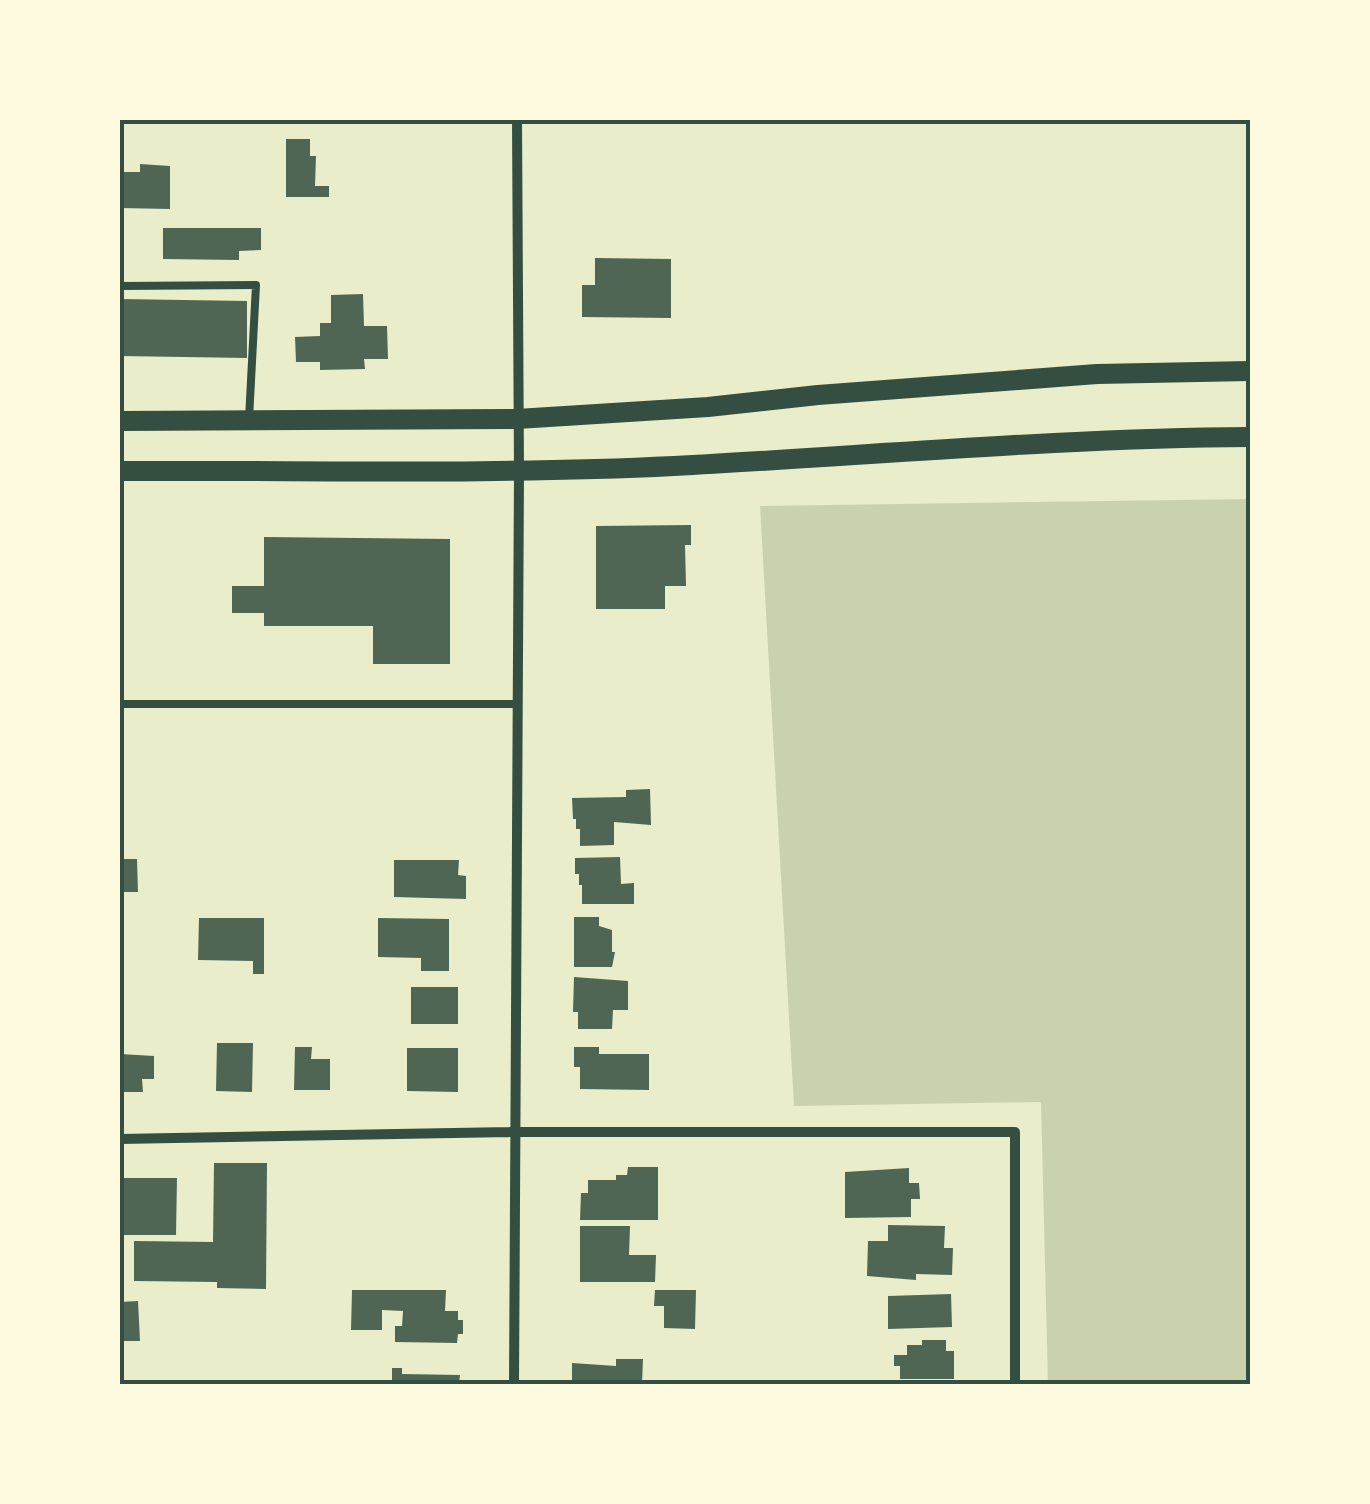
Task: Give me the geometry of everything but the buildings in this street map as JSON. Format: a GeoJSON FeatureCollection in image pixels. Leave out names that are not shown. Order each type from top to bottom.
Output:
{"type":"FeatureCollection","features":[{"type":"Feature","properties":{"kind":"main road"},"geometry":{"type":"LineString","coordinates":[[120,422],[517,418],[708,407],[1097,374],[1250,371]]}},
{"type":"Feature","properties":{"kind":"main road"},"geometry":{"type":"LineString","coordinates":[[120,470],[519,472],[1034,444],[1250,437]]}},
{"type":"Feature","properties":{"kind":"street"},"geometry":{"type":"LineString","coordinates":[[514,1384],[517,120]]}},
{"type":"Feature","properties":{"kind":"street"},"geometry":{"type":"LineString","coordinates":[[120,1139],[514,1132],[1014,1132],[1015,1384]]}},
{"type":"Feature","properties":{"kind":"lane"},"geometry":{"type":"LineString","coordinates":[[120,286],[256,284],[248,423]]}},
{"type":"Feature","properties":{"kind":"lane"},"geometry":{"type":"LineString","coordinates":[[120,704],[518,704]]}},
{"type":"Feature","properties":{"kind":"green space"},"geometry":{"type":"Polygon","coordinates":[[[1250,499],[1250,1384],[1048,1384],[1041,1102],[794,1106],[760,506],[1250,499]]]}}]}
